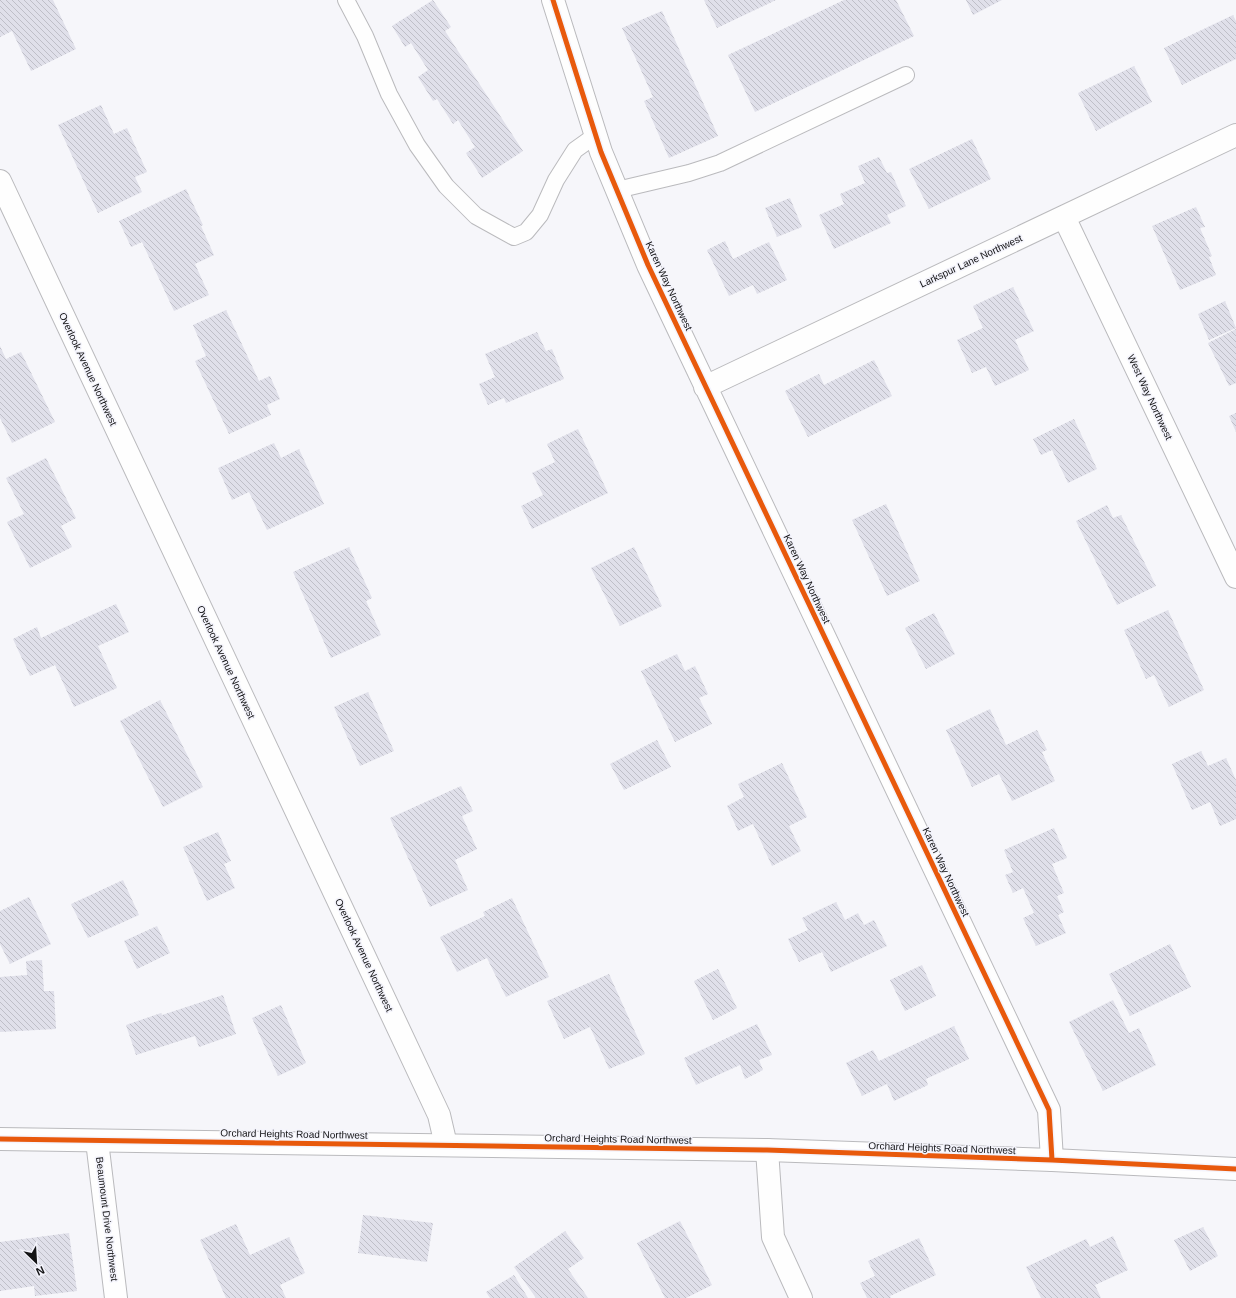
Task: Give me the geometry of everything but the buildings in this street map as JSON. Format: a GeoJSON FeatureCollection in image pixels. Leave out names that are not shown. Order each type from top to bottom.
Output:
{"type":"FeatureCollection","features":[{"type":"Feature","properties":{"kind":"street","name":"Karen Way Northwest"},"geometry":{"type":"LineString","coordinates":[[553,0],[601,152],[648,265],[1049,1110],[1052,1160]]}},
{"type":"Feature","properties":{"kind":"street","name":"Larkspur Lane Northwest"},"geometry":{"type":"LineString","coordinates":[[705,387],[1236,135]]}},
{"type":"Feature","properties":{"kind":"street","name":"Overlook Avenue Northwest"},"geometry":{"type":"LineString","coordinates":[[0,181],[439,1115],[446,1145]]}},
{"type":"Feature","properties":{"kind":"street","name":"West Way Northwest"},"geometry":{"type":"LineString","coordinates":[[1064,217],[1233,565]]}},
{"type":"Feature","properties":{"kind":"street","name":"Orchard Heights Road Northwest"},"geometry":{"type":"LineString","coordinates":[[0,1139],[767,1150],[1052,1160],[1236,1169]]}},
{"type":"Feature","properties":{"kind":"street","name":"Beaumount Drive Northwest"},"geometry":{"type":"LineString","coordinates":[[97,1141],[116,1298]]}},
{"type":"Feature","properties":{"kind":"street"},"geometry":{"type":"LineString","coordinates":[[767,1150],[773,1237],[801,1298]]}},
{"type":"Feature","properties":{"kind":"lane"},"geometry":{"type":"LineString","coordinates":[[346,0],[365,36],[388,94],[417,146],[442,180],[476,216],[514,237],[526,232],[540,215],[556,180],[574,150],[596,134]]}},
{"type":"Feature","properties":{"kind":"lane"},"geometry":{"type":"LineString","coordinates":[[617,190],[689,173],[720,163],[906,75]]}},
{"type":"Feature","properties":{"kind":"cycle path"},"geometry":{"type":"LineString","coordinates":[[553,0],[601,152],[648,265],[1049,1110],[1052,1160]]}},
{"type":"Feature","properties":{"kind":"cycle path"},"geometry":{"type":"LineString","coordinates":[[0,1139],[767,1150],[1052,1160],[1236,1169]]}}]}
